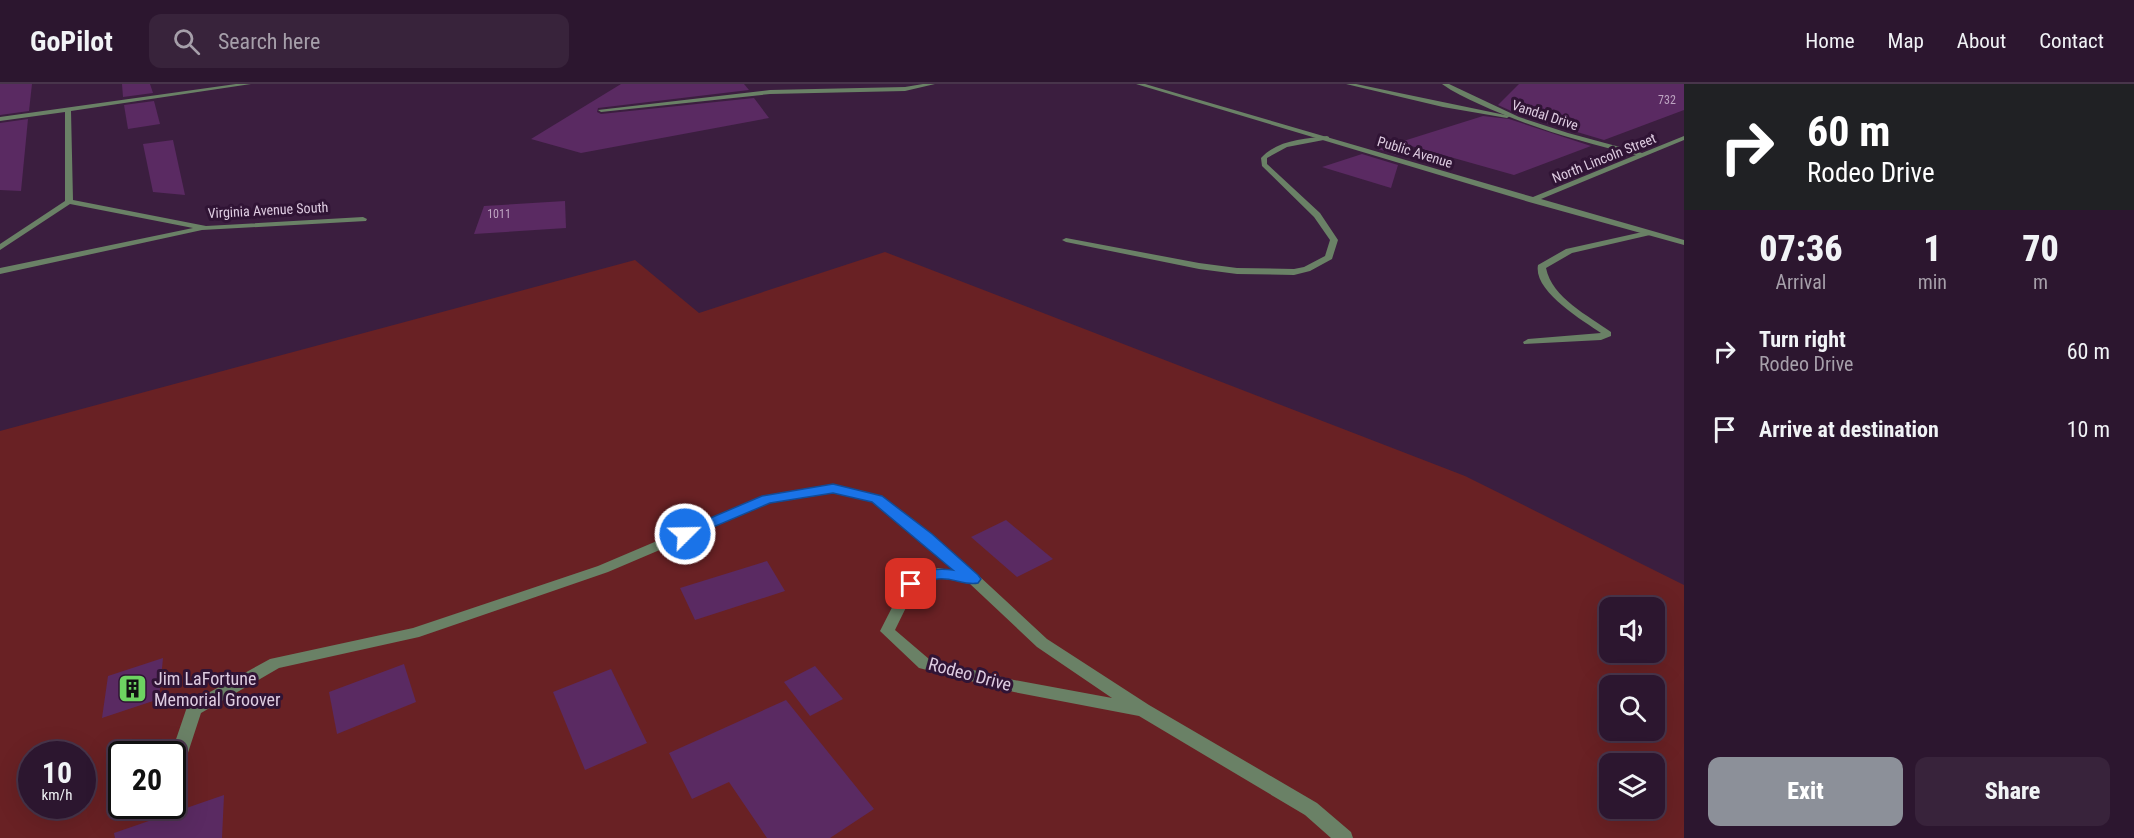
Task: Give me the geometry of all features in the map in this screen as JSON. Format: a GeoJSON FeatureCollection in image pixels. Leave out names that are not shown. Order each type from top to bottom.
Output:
{"type":"FeatureCollection","features":[{"type":"Feature","properties":{"kind":"street"},"geometry":{"type":"LineString","coordinates":[[0,119],[213,86],[248,84]]}},
{"type":"Feature","properties":{"kind":"street"},"geometry":{"type":"LineString","coordinates":[[770,84],[770,92]]}},
{"type":"Feature","properties":{"kind":"street"},"geometry":{"type":"LineString","coordinates":[[601,110],[770,92],[880,91],[932,84]]}},
{"type":"Feature","properties":{"kind":"street","name":"Public Avenue"},"geometry":{"type":"LineString","coordinates":[[1139,84],[1684,243]]}},
{"type":"Feature","properties":{"kind":"street"},"geometry":{"type":"LineString","coordinates":[[1349,84],[1443,105],[1507,116]]}},
{"type":"Feature","properties":{"kind":"street","name":"Vandal Drive"},"geometry":{"type":"LineString","coordinates":[[1445,84],[1507,116],[1567,136],[1643,155]]}},
{"type":"Feature","properties":{"kind":"street"},"geometry":{"type":"LineString","coordinates":[[0,248],[69,202],[68,110]]}},
{"type":"Feature","properties":{"kind":"street"},"geometry":{"type":"LineString","coordinates":[[1066,240],[1228,270],[1268,273],[1307,269],[1329,257],[1334,240],[1317,215],[1264,165],[1263,158],[1268,153],[1294,143],[1327,138]]}},
{"type":"Feature","properties":{"kind":"street","name":"North Lincoln Street"},"geometry":{"type":"LineString","coordinates":[[1532,200],[1684,138]]}},
{"type":"Feature","properties":{"kind":"street","name":"Virginia Avenue South"},"geometry":{"type":"LineString","coordinates":[[69,202],[206,228],[363,219]]}},
{"type":"Feature","properties":{"kind":"street"},"geometry":{"type":"LineString","coordinates":[[0,271],[206,228]]}},
{"type":"Feature","properties":{"kind":"street"},"geometry":{"type":"LineString","coordinates":[[1528,342],[1601,337],[1608,334],[1548,287],[1541,275],[1542,267],[1569,251],[1647,233]]}},
{"type":"Feature","properties":{"kind":"street"},"geometry":{"type":"LineString","coordinates":[[184,741],[194,709],[275,663],[414,633],[603,569],[767,499],[833,489],[877,499],[927,538],[973,579]]}},
{"type":"Feature","properties":{"kind":"street","name":"Rodeo Drive"},"geometry":{"type":"LineString","coordinates":[[1143,710],[1014,686],[924,664],[887,631],[911,584],[938,573],[973,579],[1042,643],[1143,710],[1311,809],[1344,838]]}},
{"type":"Feature","properties":{"kind":"shaded area"},"geometry":{"type":"Polygon","coordinates":[[[885,252],[1465,476],[1684,585],[1684,838],[0,838],[0,431],[635,260],[699,313],[885,252]]]}},
{"type":"Feature","properties":{"kind":"building"},"geometry":{"type":"Polygon","coordinates":[[[0,84],[32,84],[29,111],[0,115],[0,84]]]}},
{"type":"Feature","properties":{"kind":"building"},"geometry":{"type":"Polygon","coordinates":[[[122,84],[150,84],[153,93],[123,97],[122,84]]]}},
{"type":"Feature","properties":{"kind":"building"},"geometry":{"type":"Polygon","coordinates":[[[621,84],[744,84],[749,90],[598,108],[597,112],[601,114],[754,98],[769,118],[581,153],[531,139],[621,84]]]}},
{"type":"Feature","properties":{"kind":"building"},"geometry":{"type":"Polygon","coordinates":[[[1519,84],[1684,84],[1684,110],[1604,140],[1520,115],[1498,105],[1519,84]]]}},
{"type":"Feature","properties":{"kind":"building"},"geometry":{"type":"Polygon","coordinates":[[[154,101],[160,124],[128,129],[124,105],[154,101]]]}},
{"type":"Feature","properties":{"kind":"building"},"geometry":{"type":"Polygon","coordinates":[[[1483,116],[1509,119],[1591,146],[1514,175],[1404,144],[1400,156],[1378,149],[1483,116]]]}},
{"type":"Feature","properties":{"kind":"building"},"geometry":{"type":"Polygon","coordinates":[[[28,119],[21,191],[0,190],[0,123],[28,119]]]}},
{"type":"Feature","properties":{"kind":"building"},"geometry":{"type":"Polygon","coordinates":[[[173,140],[185,195],[153,192],[143,144],[173,140]]]}},
{"type":"Feature","properties":{"kind":"building"},"geometry":{"type":"Polygon","coordinates":[[[1362,154],[1398,165],[1391,188],[1322,167],[1362,154]]]}},
{"type":"Feature","properties":{"kind":"building"},"geometry":{"type":"Polygon","coordinates":[[[565,201],[566,228],[474,234],[484,206],[565,201]]]}},
{"type":"Feature","properties":{"kind":"building"},"geometry":{"type":"Polygon","coordinates":[[[1006,520],[1053,559],[1017,577],[971,537],[1006,520]]]}},
{"type":"Feature","properties":{"kind":"building"},"geometry":{"type":"Polygon","coordinates":[[[767,561],[785,591],[695,620],[680,588],[767,561]]]}},
{"type":"Feature","properties":{"kind":"building","name":"Jim LaFortune Memorial Groover"},"geometry":{"type":"Polygon","coordinates":[[[163,658],[159,699],[102,718],[108,676],[163,658]]]}},
{"type":"Feature","properties":{"kind":"building"},"geometry":{"type":"Polygon","coordinates":[[[404,664],[416,702],[337,734],[329,692],[404,664]]]}},
{"type":"Feature","properties":{"kind":"building"},"geometry":{"type":"Polygon","coordinates":[[[815,666],[843,699],[810,716],[784,682],[815,666]]]}},
{"type":"Feature","properties":{"kind":"building"},"geometry":{"type":"Polygon","coordinates":[[[611,669],[647,743],[585,770],[553,692],[611,669]]]}},
{"type":"Feature","properties":{"kind":"building"},"geometry":{"type":"Polygon","coordinates":[[[786,700],[874,809],[830,838],[767,838],[729,782],[692,799],[669,753],[786,700]]]}},
{"type":"Feature","properties":{"kind":"building"},"geometry":{"type":"Polygon","coordinates":[[[224,795],[222,838],[115,838],[114,833],[155,819],[186,819],[186,808],[224,795]]]}},
{"type":"Feature","properties":{"kind":"place","name":"Jim LaFortune Memorial Groover"},"geometry":{"type":"Point","coordinates":[133,688]}},
{"type":"Feature","properties":{"kind":"route"},"geometry":{"type":"LineString","coordinates":[[685,534],[767,499],[833,489],[877,499],[927,538],[973,579],[938,573],[911,584]]}}]}
